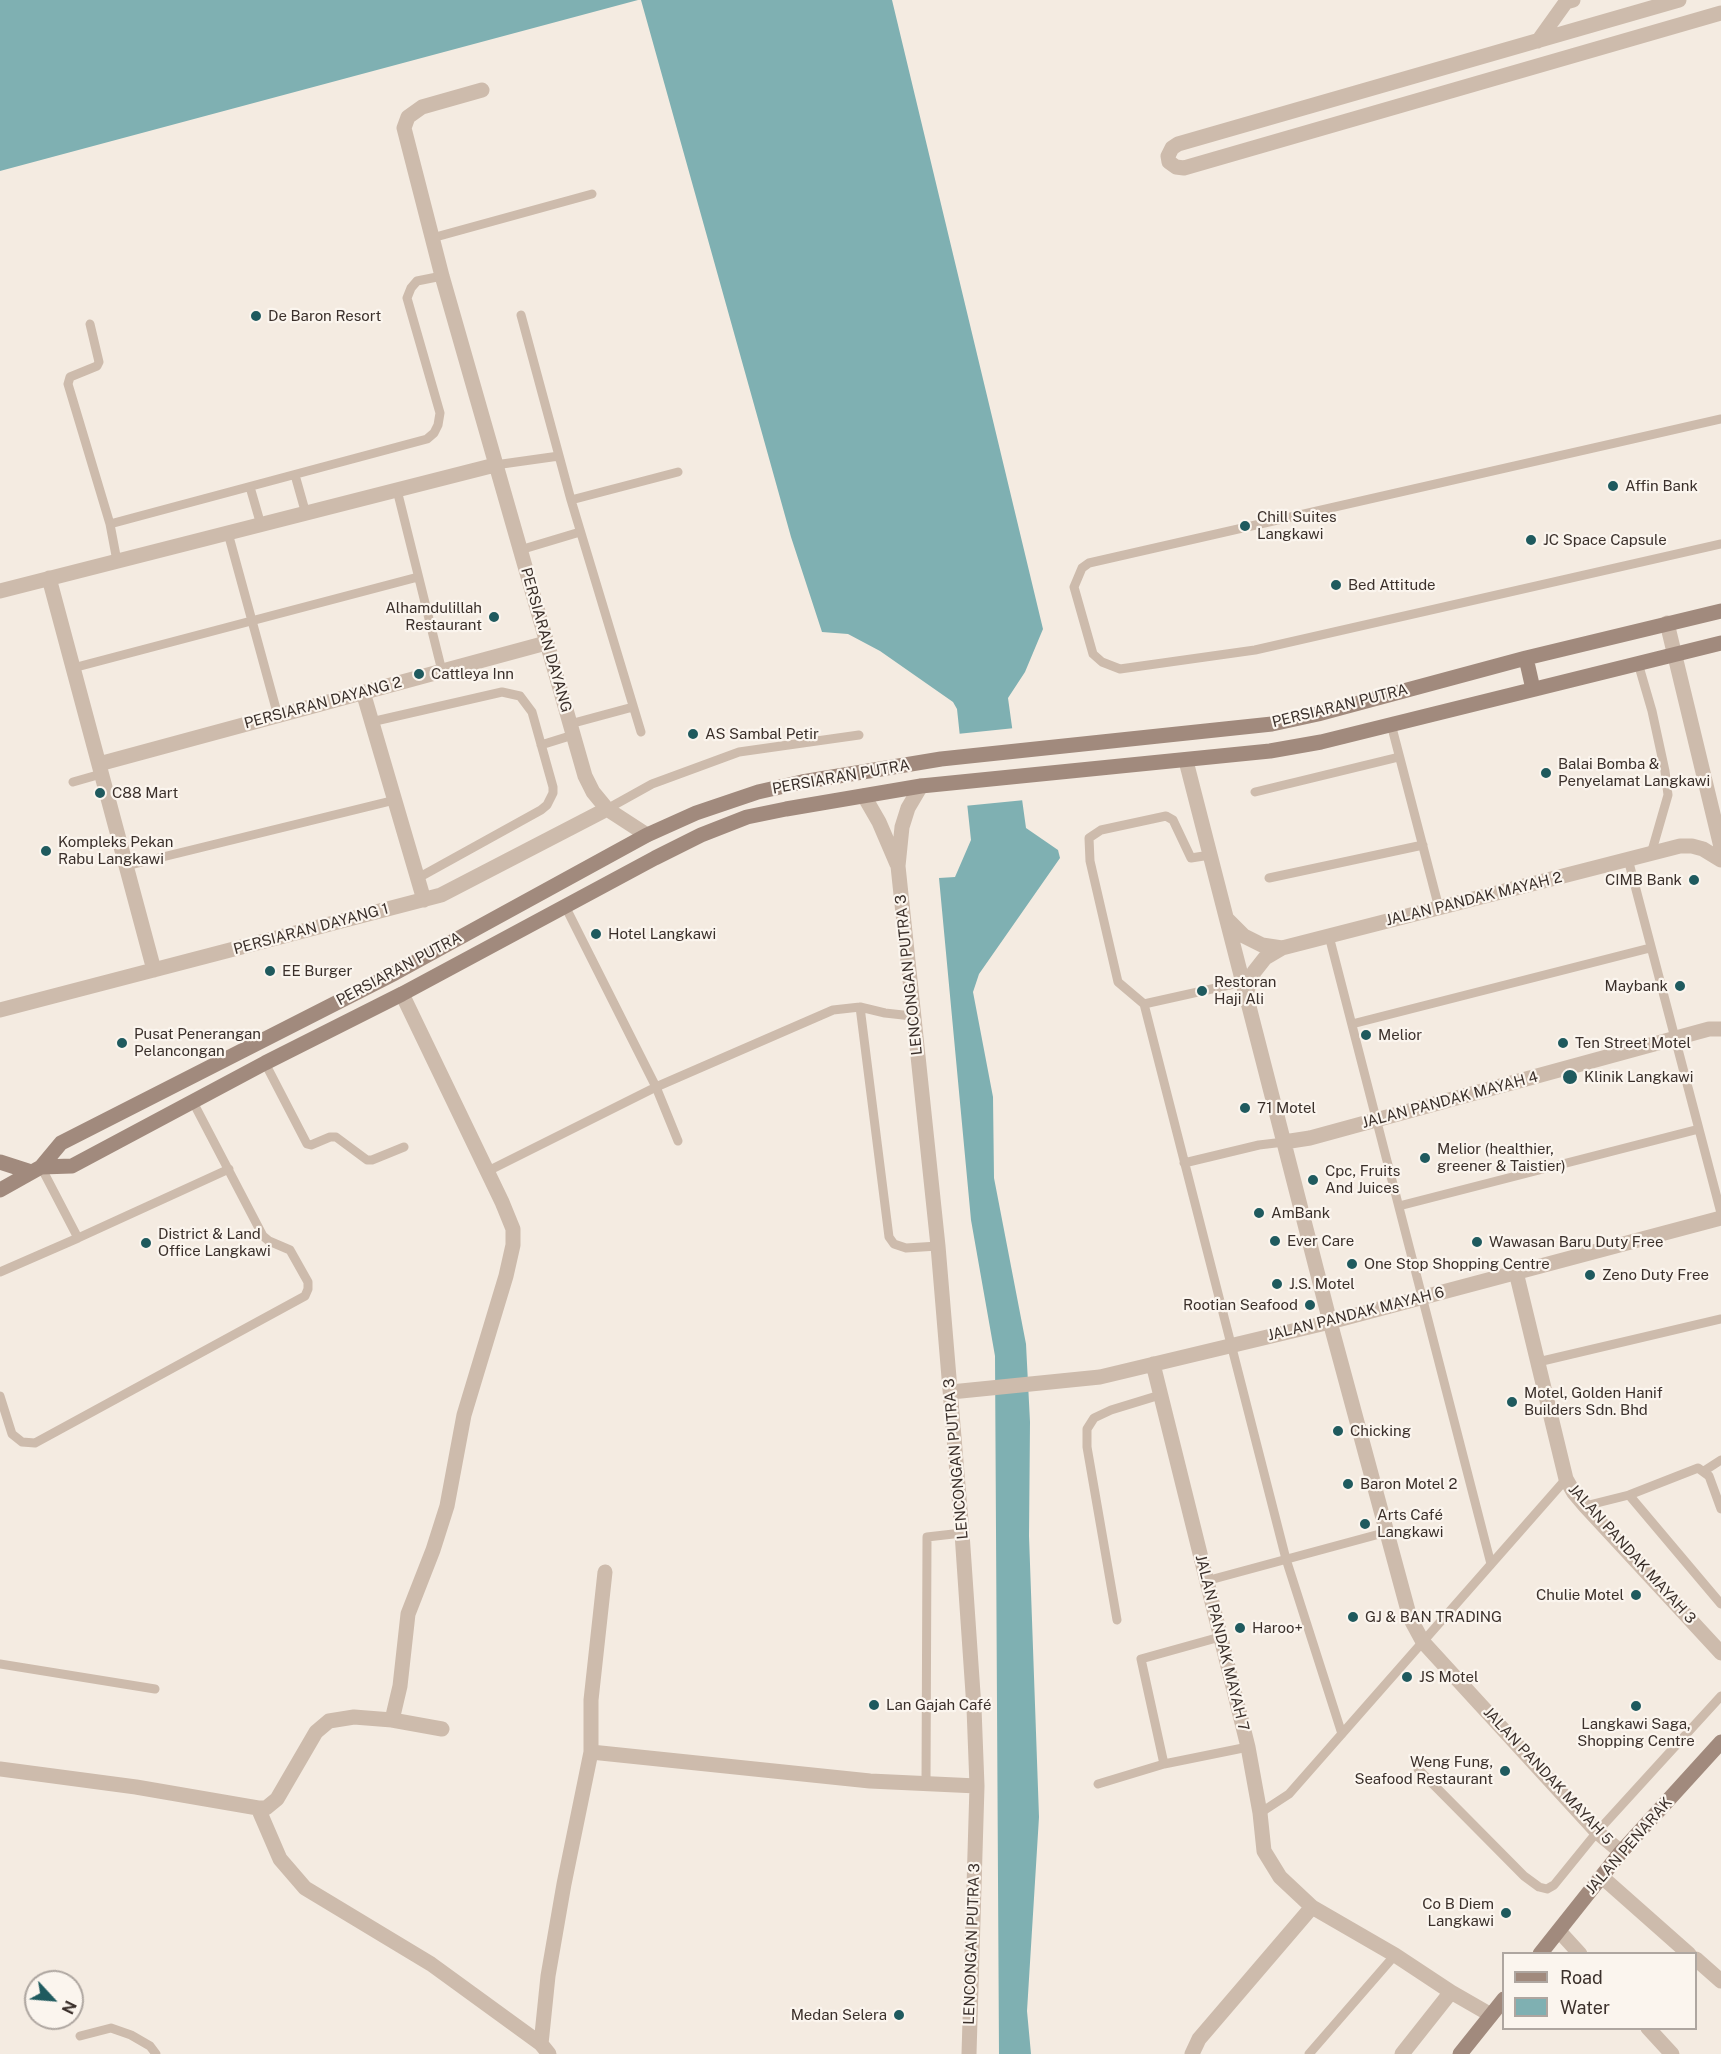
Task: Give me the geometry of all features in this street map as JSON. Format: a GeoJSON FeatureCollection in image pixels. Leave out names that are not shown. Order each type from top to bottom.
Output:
{"type":"FeatureCollection","features":[{"type":"Feature","properties":{"kind":"main road","name":"PERSIARAN PUTRA"},"geometry":{"type":"LineString","coordinates":[[0,1190],[36,1169],[61,1143],[395,973],[647,835],[696,813],[758,792],[802,782],[941,759],[1272,724],[1318,714],[1667,622],[1721,611]]}},
{"type":"Feature","properties":{"kind":"main road","name":"PERSIARAN PUTRA"},"geometry":{"type":"LineString","coordinates":[[36,1169],[72,1166],[701,835],[747,817],[921,786],[1186,761],[1321,742],[1721,643]]}},
{"type":"Feature","properties":{"kind":"main road"},"geometry":{"type":"LineString","coordinates":[[1526,658],[1533,689]]}},
{"type":"Feature","properties":{"kind":"main road"},"geometry":{"type":"LineString","coordinates":[[0,1162],[36,1169]]}},
{"type":"Feature","properties":{"kind":"main road","name":"JALAN PENARAK"},"geometry":{"type":"LineString","coordinates":[[1541,1952],[1621,1852],[1721,1743]]}},
{"type":"Feature","properties":{"kind":"main road"},"geometry":{"type":"LineString","coordinates":[[1460,2054],[1502,2000]]}},
{"type":"Feature","properties":{"kind":"street"},"geometry":{"type":"LineString","coordinates":[[1538,41],[1566,2],[1573,0]]}},
{"type":"Feature","properties":{"kind":"street"},"geometry":{"type":"LineString","coordinates":[[1679,0],[1178,144],[1172,148],[1168,156],[1169,162],[1176,167],[1184,168],[1721,13]]}},
{"type":"Feature","properties":{"kind":"street","name":"PERSIARAN DAYANG"},"geometry":{"type":"LineString","coordinates":[[482,90],[422,106],[408,117],[404,128],[442,276],[585,776],[593,792],[607,809]]}},
{"type":"Feature","properties":{"kind":"street"},"geometry":{"type":"LineString","coordinates":[[0,591],[495,465]]}},
{"type":"Feature","properties":{"kind":"street"},"geometry":{"type":"LineString","coordinates":[[49,579],[154,970]]}},
{"type":"Feature","properties":{"kind":"street"},"geometry":{"type":"LineString","coordinates":[[1667,622],[1721,847]]}},
{"type":"Feature","properties":{"kind":"street","name":"PERSIARAN DAYANG 2"},"geometry":{"type":"LineString","coordinates":[[100,769],[278,716],[546,643]]}},
{"type":"Feature","properties":{"kind":"street"},"geometry":{"type":"LineString","coordinates":[[363,692],[424,900]]}},
{"type":"Feature","properties":{"kind":"street","name":"JALAN PANDAK MAYAH 5"},"geometry":{"type":"LineString","coordinates":[[1186,761],[1330,1322],[1410,1618],[1423,1642],[1597,1832],[1621,1852]]}},
{"type":"Feature","properties":{"kind":"street"},"geometry":{"type":"LineString","coordinates":[[898,866],[902,827],[908,808],[921,786]]}},
{"type":"Feature","properties":{"kind":"street"},"geometry":{"type":"LineString","coordinates":[[864,796],[879,822],[898,866]]}},
{"type":"Feature","properties":{"kind":"street"},"geometry":{"type":"LineString","coordinates":[[607,809],[647,835]]}},
{"type":"Feature","properties":{"kind":"street","name":"PERSIARAN DAYANG 1"},"geometry":{"type":"LineString","coordinates":[[0,1010],[441,895],[607,809]]}},
{"type":"Feature","properties":{"kind":"street","name":"JALAN PANDAK MAYAH 2"},"geometry":{"type":"LineString","coordinates":[[1244,987],[1265,958],[1282,948],[1680,846],[1703,849],[1721,860]]}},
{"type":"Feature","properties":{"kind":"street","name":"LENCONGAN PUTRA 3"},"geometry":{"type":"LineString","coordinates":[[898,866],[912,1016],[938,1245],[962,1533],[977,1786],[969,2054]]}},
{"type":"Feature","properties":{"kind":"street"},"geometry":{"type":"LineString","coordinates":[[1226,918],[1244,936],[1262,945],[1282,948]]}},
{"type":"Feature","properties":{"kind":"street"},"geometry":{"type":"LineString","coordinates":[[392,1720],[400,1686],[408,1614],[447,1506],[464,1415],[506,1276],[513,1245],[513,1229],[488,1171],[402,994]]}},
{"type":"Feature","properties":{"kind":"street","name":"JALAN PANDAK MAYAH 4"},"geometry":{"type":"LineString","coordinates":[[1284,1142],[1310,1138],[1709,1029],[1721,1029]]}},
{"type":"Feature","properties":{"kind":"street","name":"JALAN PANDAK MAYAH 6"},"geometry":{"type":"LineString","coordinates":[[951,1392],[1100,1377],[1330,1322],[1721,1215]]}},
{"type":"Feature","properties":{"kind":"street","name":"JALAN PANDAK MAYAH 3"},"geometry":{"type":"LineString","coordinates":[[1516,1272],[1566,1479],[1574,1493],[1721,1653]]}},
{"type":"Feature","properties":{"kind":"street","name":"JALAN PANDAK MAYAH 7"},"geometry":{"type":"LineString","coordinates":[[1153,1364],[1248,1747],[1260,1813],[1264,1851],[1281,1877],[1312,1907],[1491,2015]]}},
{"type":"Feature","properties":{"kind":"street"},"geometry":{"type":"LineString","coordinates":[[545,2049],[550,1965],[591,1752],[591,1700],[605,1572]]}},
{"type":"Feature","properties":{"kind":"street"},"geometry":{"type":"LineString","coordinates":[[0,1769],[136,1787],[266,1808],[277,1799],[316,1732],[329,1721],[354,1717],[392,1720],[442,1729]]}},
{"type":"Feature","properties":{"kind":"street"},"geometry":{"type":"LineString","coordinates":[[591,1752],[870,1781],[977,1786]]}},
{"type":"Feature","properties":{"kind":"street"},"geometry":{"type":"LineString","coordinates":[[258,1808],[280,1859],[305,1888],[431,1964],[545,2049]]}},
{"type":"Feature","properties":{"kind":"street"},"geometry":{"type":"LineString","coordinates":[[1602,1877],[1688,1952]]}},
{"type":"Feature","properties":{"kind":"street"},"geometry":{"type":"LineString","coordinates":[[1192,2054],[1199,2039],[1312,1907]]}},
{"type":"Feature","properties":{"kind":"street"},"geometry":{"type":"LineString","coordinates":[[1559,1931],[1579,1952]]}},
{"type":"Feature","properties":{"kind":"street"},"geometry":{"type":"LineString","coordinates":[[1697,1961],[1721,1981]]}},
{"type":"Feature","properties":{"kind":"street"},"geometry":{"type":"LineString","coordinates":[[1402,2054],[1451,1992]]}},
{"type":"Feature","properties":{"kind":"street"},"geometry":{"type":"LineString","coordinates":[[1650,2030],[1672,2054]]}},
{"type":"Feature","properties":{"kind":"lane"},"geometry":{"type":"LineString","coordinates":[[432,238],[592,194]]}},
{"type":"Feature","properties":{"kind":"lane"},"geometry":{"type":"LineString","coordinates":[[110,524],[427,439],[438,425],[440,413],[407,298],[417,281],[442,276]]}},
{"type":"Feature","properties":{"kind":"lane"},"geometry":{"type":"LineString","coordinates":[[521,315],[570,500],[641,732]]}},
{"type":"Feature","properties":{"kind":"lane"},"geometry":{"type":"LineString","coordinates":[[90,324],[99,362],[97,366],[70,377],[68,384],[110,524],[117,561]]}},
{"type":"Feature","properties":{"kind":"lane"},"geometry":{"type":"LineString","coordinates":[[1721,419],[1089,563],[1082,568],[1074,587],[1093,654],[1102,662],[1120,669],[1163,665],[1255,650],[1721,544]]}},
{"type":"Feature","properties":{"kind":"lane"},"geometry":{"type":"LineString","coordinates":[[495,465],[559,456]]}},
{"type":"Feature","properties":{"kind":"lane"},"geometry":{"type":"LineString","coordinates":[[570,500],[678,472]]}},
{"type":"Feature","properties":{"kind":"lane"},"geometry":{"type":"LineString","coordinates":[[295,475],[306,514]]}},
{"type":"Feature","properties":{"kind":"lane"},"geometry":{"type":"LineString","coordinates":[[250,487],[261,525]]}},
{"type":"Feature","properties":{"kind":"lane"},"geometry":{"type":"LineString","coordinates":[[397,490],[442,671]]}},
{"type":"Feature","properties":{"kind":"lane"},"geometry":{"type":"LineString","coordinates":[[520,550],[580,532]]}},
{"type":"Feature","properties":{"kind":"lane"},"geometry":{"type":"LineString","coordinates":[[228,533],[278,716]]}},
{"type":"Feature","properties":{"kind":"lane"},"geometry":{"type":"LineString","coordinates":[[73,668],[418,577]]}},
{"type":"Feature","properties":{"kind":"lane"},"geometry":{"type":"LineString","coordinates":[[1638,663],[1652,711],[1668,795],[1651,854]]}},
{"type":"Feature","properties":{"kind":"lane"},"geometry":{"type":"LineString","coordinates":[[371,722],[502,692],[520,696],[532,712],[553,787],[553,793],[547,805],[418,878]]}},
{"type":"Feature","properties":{"kind":"lane"},"geometry":{"type":"LineString","coordinates":[[541,745],[572,730],[633,707]]}},
{"type":"Feature","properties":{"kind":"lane"},"geometry":{"type":"LineString","coordinates":[[1391,724],[1439,908]]}},
{"type":"Feature","properties":{"kind":"lane"},"geometry":{"type":"LineString","coordinates":[[607,809],[652,784],[739,752],[859,735]]}},
{"type":"Feature","properties":{"kind":"lane"},"geometry":{"type":"LineString","coordinates":[[1255,792],[1399,757]]}},
{"type":"Feature","properties":{"kind":"lane"},"geometry":{"type":"LineString","coordinates":[[73,782],[100,769]]}},
{"type":"Feature","properties":{"kind":"lane"},"geometry":{"type":"LineString","coordinates":[[126,866],[395,800]]}},
{"type":"Feature","properties":{"kind":"lane"},"geometry":{"type":"LineString","coordinates":[[1210,855],[1191,858],[1173,820],[1166,816],[1101,830],[1089,838],[1090,861],[1118,982],[1144,1004],[1286,1559],[1342,1734]]}},
{"type":"Feature","properties":{"kind":"lane"},"geometry":{"type":"LineString","coordinates":[[1269,878],[1423,845]]}},
{"type":"Feature","properties":{"kind":"lane"},"geometry":{"type":"LineString","coordinates":[[1628,859],[1721,1215]]}},
{"type":"Feature","properties":{"kind":"lane"},"geometry":{"type":"LineString","coordinates":[[565,906],[656,1087],[678,1141]]}},
{"type":"Feature","properties":{"kind":"lane"},"geometry":{"type":"LineString","coordinates":[[1329,936],[1491,1564]]}},
{"type":"Feature","properties":{"kind":"lane"},"geometry":{"type":"LineString","coordinates":[[1352,1024],[1650,948]]}},
{"type":"Feature","properties":{"kind":"lane"},"geometry":{"type":"LineString","coordinates":[[1144,1004],[1244,987]]}},
{"type":"Feature","properties":{"kind":"lane"},"geometry":{"type":"LineString","coordinates":[[860,1007],[889,1237],[894,1244],[906,1248],[938,1245]]}},
{"type":"Feature","properties":{"kind":"lane"},"geometry":{"type":"LineString","coordinates":[[488,1171],[656,1087],[834,1010],[860,1007],[912,1016]]}},
{"type":"Feature","properties":{"kind":"lane"},"geometry":{"type":"LineString","coordinates":[[265,1063],[307,1144],[311,1145],[330,1137],[336,1137],[367,1160],[404,1147]]}},
{"type":"Feature","properties":{"kind":"lane"},"geometry":{"type":"LineString","coordinates":[[0,1396],[12,1434],[22,1442],[35,1443],[305,1296],[308,1282],[290,1250],[263,1236],[193,1102]]}},
{"type":"Feature","properties":{"kind":"lane"},"geometry":{"type":"LineString","coordinates":[[1399,1206],[1699,1128]]}},
{"type":"Feature","properties":{"kind":"lane"},"geometry":{"type":"LineString","coordinates":[[1184,1163],[1259,1145],[1284,1142]]}},
{"type":"Feature","properties":{"kind":"lane"},"geometry":{"type":"LineString","coordinates":[[36,1169],[78,1238]]}},
{"type":"Feature","properties":{"kind":"lane"},"geometry":{"type":"LineString","coordinates":[[0,1272],[229,1169]]}},
{"type":"Feature","properties":{"kind":"lane"},"geometry":{"type":"LineString","coordinates":[[1538,1362],[1721,1319]]}},
{"type":"Feature","properties":{"kind":"lane"},"geometry":{"type":"LineString","coordinates":[[1117,1620],[1087,1447],[1087,1429],[1094,1418],[1111,1410],[1160,1395]]}},
{"type":"Feature","properties":{"kind":"lane"},"geometry":{"type":"LineString","coordinates":[[1704,1471],[1721,1461]]}},
{"type":"Feature","properties":{"kind":"lane"},"geometry":{"type":"LineString","coordinates":[[1586,1506],[1629,1495],[1698,1468],[1709,1476],[1721,1509]]}},
{"type":"Feature","properties":{"kind":"lane"},"geometry":{"type":"LineString","coordinates":[[1260,1813],[1289,1794],[1566,1479]]}},
{"type":"Feature","properties":{"kind":"lane"},"geometry":{"type":"LineString","coordinates":[[1629,1495],[1721,1604]]}},
{"type":"Feature","properties":{"kind":"lane"},"geometry":{"type":"LineString","coordinates":[[1206,1581],[1387,1532]]}},
{"type":"Feature","properties":{"kind":"lane"},"geometry":{"type":"LineString","coordinates":[[926,1783],[927,1537],[962,1533]]}},
{"type":"Feature","properties":{"kind":"lane"},"geometry":{"type":"LineString","coordinates":[[1164,1764],[1141,1659],[1220,1637]]}},
{"type":"Feature","properties":{"kind":"lane"},"geometry":{"type":"LineString","coordinates":[[0,1664],[155,1689]]}},
{"type":"Feature","properties":{"kind":"lane"},"geometry":{"type":"LineString","coordinates":[[1418,1769],[1524,1876],[1539,1887],[1547,1889],[1554,1885],[1597,1832],[1721,1696]]}},
{"type":"Feature","properties":{"kind":"lane"},"geometry":{"type":"LineString","coordinates":[[1098,1784],[1164,1764],[1248,1747]]}},
{"type":"Feature","properties":{"kind":"lane"},"geometry":{"type":"LineString","coordinates":[[1309,2054],[1395,1955]]}},
{"type":"Feature","properties":{"kind":"lane"},"geometry":{"type":"LineString","coordinates":[[80,2036],[111,2028],[131,2035],[150,2046],[156,2054]]}},
{"type":"Feature","properties":{"kind":"water"},"geometry":{"type":"Polygon","coordinates":[[[0,0],[638,0],[0,171],[0,0]]]}},
{"type":"Feature","properties":{"kind":"water"},"geometry":{"type":"Polygon","coordinates":[[[641,0],[892,0],[1043,629],[1025,672],[1008,698],[1026,828],[1058,850],[1060,858],[979,974],[973,992],[993,1097],[994,1178],[1026,1344],[1030,1422],[1029,1536],[1039,1817],[1027,2011],[1031,2054],[999,2054],[995,1356],[971,1220],[939,878],[955,877],[971,840],[957,709],[953,702],[880,651],[848,634],[822,632],[791,537],[641,0]]]}},
{"type":"Feature","properties":{"kind":"pier"},"geometry":{"type":"Polygon","coordinates":[[[1015,728],[1025,800],[964,806],[957,734],[1015,728]]]}},
{"type":"Feature","properties":{"kind":"place","name":"De Baron Resort"},"geometry":{"type":"Point","coordinates":[256,316]}},
{"type":"Feature","properties":{"kind":"place","name":"Affin Bank"},"geometry":{"type":"Point","coordinates":[1613,486]}},
{"type":"Feature","properties":{"kind":"place","name":"Chill Suites Langkawi"},"geometry":{"type":"Point","coordinates":[1245,526]}},
{"type":"Feature","properties":{"kind":"place","name":"JC Space Capsule"},"geometry":{"type":"Point","coordinates":[1531,540]}},
{"type":"Feature","properties":{"kind":"place","name":"Bed Attitude"},"geometry":{"type":"Point","coordinates":[1336,585]}},
{"type":"Feature","properties":{"kind":"place","name":"Alhamdulillah Restaurant"},"geometry":{"type":"Point","coordinates":[494,617]}},
{"type":"Feature","properties":{"kind":"place","name":"Cattleya Inn"},"geometry":{"type":"Point","coordinates":[419,674]}},
{"type":"Feature","properties":{"kind":"place","name":"AS Sambal Petir"},"geometry":{"type":"Point","coordinates":[693,734]}},
{"type":"Feature","properties":{"kind":"place","name":"Balai Bomba & Penyelamat Langkawi"},"geometry":{"type":"Point","coordinates":[1546,773]}},
{"type":"Feature","properties":{"kind":"place","name":"C88 Mart"},"geometry":{"type":"Point","coordinates":[100,793]}},
{"type":"Feature","properties":{"kind":"place","name":"Kompleks Pekan Rabu Langkawi"},"geometry":{"type":"Point","coordinates":[46,851]}},
{"type":"Feature","properties":{"kind":"place","name":"CIMB Bank"},"geometry":{"type":"Point","coordinates":[1694,880]}},
{"type":"Feature","properties":{"kind":"place","name":"Hotel Langkawi"},"geometry":{"type":"Point","coordinates":[596,934]}},
{"type":"Feature","properties":{"kind":"place","name":"EE Burger"},"geometry":{"type":"Point","coordinates":[270,971]}},
{"type":"Feature","properties":{"kind":"place","name":"Maybank"},"geometry":{"type":"Point","coordinates":[1680,986]}},
{"type":"Feature","properties":{"kind":"place","name":"Restoran Haji Ali"},"geometry":{"type":"Point","coordinates":[1202,991]}},
{"type":"Feature","properties":{"kind":"place","name":"Melior"},"geometry":{"type":"Point","coordinates":[1366,1035]}},
{"type":"Feature","properties":{"kind":"place","name":"Pusat Penerangan Pelancongan"},"geometry":{"type":"Point","coordinates":[122,1043]}},
{"type":"Feature","properties":{"kind":"place","name":"Ten Street Motel"},"geometry":{"type":"Point","coordinates":[1563,1043]}},
{"type":"Feature","properties":{"kind":"place","name":"Klinik Langkawi"},"geometry":{"type":"Point","coordinates":[1570,1077]}},
{"type":"Feature","properties":{"kind":"place","name":"71 Motel"},"geometry":{"type":"Point","coordinates":[1245,1108]}},
{"type":"Feature","properties":{"kind":"place","name":"Melior (healthier, greener & Taistier)"},"geometry":{"type":"Point","coordinates":[1425,1158]}},
{"type":"Feature","properties":{"kind":"place","name":"Cpc, Fruits And Juices"},"geometry":{"type":"Point","coordinates":[1313,1180]}},
{"type":"Feature","properties":{"kind":"place","name":"AmBank"},"geometry":{"type":"Point","coordinates":[1259,1213]}},
{"type":"Feature","properties":{"kind":"place","name":"Ever Care"},"geometry":{"type":"Point","coordinates":[1275,1241]}},
{"type":"Feature","properties":{"kind":"place","name":"Wawasan Baru Duty Free"},"geometry":{"type":"Point","coordinates":[1477,1242]}},
{"type":"Feature","properties":{"kind":"place","name":"District & Land Office Langkawi"},"geometry":{"type":"Point","coordinates":[146,1243]}},
{"type":"Feature","properties":{"kind":"place","name":"One Stop Shopping Centre"},"geometry":{"type":"Point","coordinates":[1352,1264]}},
{"type":"Feature","properties":{"kind":"place","name":"Zeno Duty Free"},"geometry":{"type":"Point","coordinates":[1590,1275]}},
{"type":"Feature","properties":{"kind":"place","name":"J.S. Motel"},"geometry":{"type":"Point","coordinates":[1277,1284]}},
{"type":"Feature","properties":{"kind":"place","name":"Rootian Seafood"},"geometry":{"type":"Point","coordinates":[1310,1305]}},
{"type":"Feature","properties":{"kind":"place","name":"Motel, Golden Hanif Builders Sdn. Bhd"},"geometry":{"type":"Point","coordinates":[1512,1402]}},
{"type":"Feature","properties":{"kind":"place","name":"Chicking"},"geometry":{"type":"Point","coordinates":[1338,1431]}},
{"type":"Feature","properties":{"kind":"place","name":"Baron Motel 2"},"geometry":{"type":"Point","coordinates":[1348,1484]}},
{"type":"Feature","properties":{"kind":"place","name":"Arts Café Langkawi"},"geometry":{"type":"Point","coordinates":[1365,1524]}},
{"type":"Feature","properties":{"kind":"place","name":"Chulie Motel"},"geometry":{"type":"Point","coordinates":[1636,1595]}},
{"type":"Feature","properties":{"kind":"place","name":"GJ & BAN TRADING"},"geometry":{"type":"Point","coordinates":[1353,1617]}},
{"type":"Feature","properties":{"kind":"place","name":"Haroo+"},"geometry":{"type":"Point","coordinates":[1240,1628]}},
{"type":"Feature","properties":{"kind":"place","name":"JS Motel"},"geometry":{"type":"Point","coordinates":[1407,1677]}},
{"type":"Feature","properties":{"kind":"place","name":"Lan Gajah Café"},"geometry":{"type":"Point","coordinates":[874,1705]}},
{"type":"Feature","properties":{"kind":"place","name":"Langkawi Saga, Shopping Centre"},"geometry":{"type":"Point","coordinates":[1636,1706]}},
{"type":"Feature","properties":{"kind":"place","name":"Weng Fung, Seafood Restaurant"},"geometry":{"type":"Point","coordinates":[1505,1771]}},
{"type":"Feature","properties":{"kind":"place","name":"Co B Diem Langkawi"},"geometry":{"type":"Point","coordinates":[1506,1913]}},
{"type":"Feature","properties":{"kind":"place","name":"Medan Selera"},"geometry":{"type":"Point","coordinates":[899,2015]}}]}
